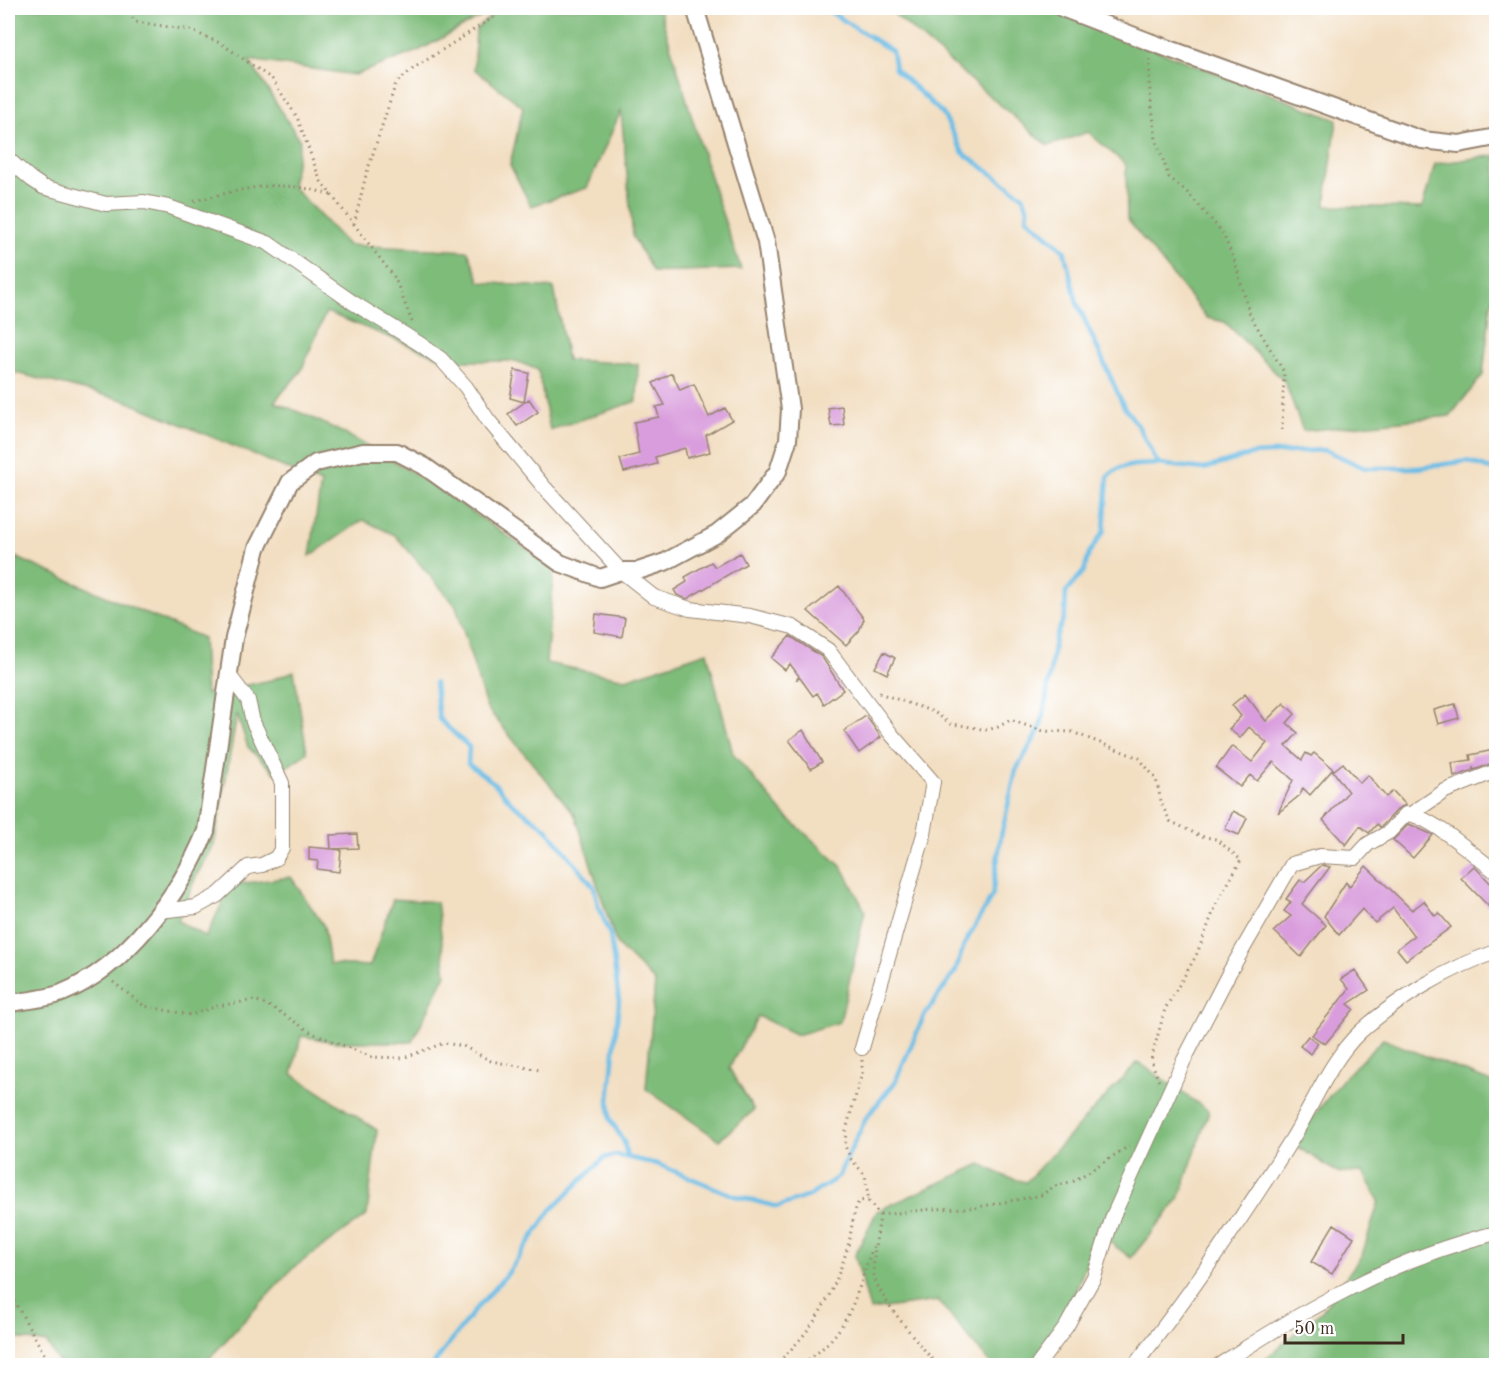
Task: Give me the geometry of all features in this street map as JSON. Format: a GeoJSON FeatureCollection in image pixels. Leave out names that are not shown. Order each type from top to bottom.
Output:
{"type":"FeatureCollection","features":[{"type":"Feature","properties":{"kind":"street"},"geometry":{"type":"LineString","coordinates":[[8,1003],[61,993],[95,973],[134,941],[159,912],[194,861],[206,831],[234,638],[257,548],[274,509],[290,482],[316,463],[337,456],[363,452],[397,452],[423,466],[560,563],[600,578],[621,572],[638,571],[687,552],[717,534],[753,505],[778,471],[790,423],[766,242],[695,8]]}},
{"type":"Feature","properties":{"kind":"street"},"geometry":{"type":"LineString","coordinates":[[1062,8],[1422,140],[1459,144],[1497,137]]}},
{"type":"Feature","properties":{"kind":"street"},"geometry":{"type":"LineString","coordinates":[[8,159],[43,186],[106,204],[144,202],[169,207],[268,243],[352,302],[441,359],[466,387],[488,420],[544,487],[621,572],[654,597],[690,609],[750,616],[794,627],[828,650],[892,735],[933,782],[924,834],[862,1048]]}},
{"type":"Feature","properties":{"kind":"street"},"geometry":{"type":"LineString","coordinates":[[159,912],[196,907],[218,895],[248,867],[262,865],[276,858],[282,848],[282,783],[253,722],[248,700],[229,675]]}},
{"type":"Feature","properties":{"kind":"street"},"geometry":{"type":"LineString","coordinates":[[1037,1365],[1066,1327],[1094,1277],[1113,1216],[1165,1101],[1229,973],[1292,864],[1320,856],[1355,858],[1368,843],[1389,832],[1406,814],[1411,814],[1445,791],[1497,771]]}},
{"type":"Feature","properties":{"kind":"street"},"geometry":{"type":"LineString","coordinates":[[1411,814],[1427,822],[1497,872]]}},
{"type":"Feature","properties":{"kind":"street"},"geometry":{"type":"LineString","coordinates":[[1134,1365],[1226,1241],[1293,1137],[1322,1083],[1359,1033],[1402,999],[1481,957],[1497,952]]}},
{"type":"Feature","properties":{"kind":"street"},"geometry":{"type":"LineString","coordinates":[[1218,1365],[1340,1291],[1406,1260],[1497,1233]]}},
{"type":"Feature","properties":{"kind":"path"},"geometry":{"type":"LineString","coordinates":[[125,8],[136,22],[190,30],[222,44],[272,79],[297,117],[320,180],[395,278],[420,344]]}},
{"type":"Feature","properties":{"kind":"path"},"geometry":{"type":"LineString","coordinates":[[354,224],[366,175],[396,83],[414,68],[508,8]]}},
{"type":"Feature","properties":{"kind":"path"},"geometry":{"type":"LineString","coordinates":[[1150,42],[1149,82],[1156,141],[1169,177],[1189,194],[1222,232],[1235,262],[1250,315],[1284,372],[1282,430]]}},
{"type":"Feature","properties":{"kind":"path"},"geometry":{"type":"LineString","coordinates":[[169,207],[256,185],[309,188],[331,195]]}},
{"type":"Feature","properties":{"kind":"path"},"geometry":{"type":"LineString","coordinates":[[862,693],[880,693],[934,712],[951,724],[987,730],[998,728],[1010,720],[1042,731],[1072,732],[1139,758],[1156,779],[1162,805],[1170,821],[1200,836],[1216,839],[1240,860],[1216,905],[1196,956],[1165,1009],[1151,1060],[1165,1101]]}},
{"type":"Feature","properties":{"kind":"path"},"geometry":{"type":"LineString","coordinates":[[95,973],[111,980],[144,1006],[176,1013],[191,1015],[217,1006],[255,1000],[275,1009],[312,1033],[372,1057],[403,1058],[444,1043],[463,1046],[491,1061],[540,1070]]}},
{"type":"Feature","properties":{"kind":"path"},"geometry":{"type":"LineString","coordinates":[[862,1048],[862,1073],[846,1130],[845,1146],[851,1159],[865,1175],[868,1200],[880,1215]]}},
{"type":"Feature","properties":{"kind":"path"},"geometry":{"type":"LineString","coordinates":[[880,1215],[932,1209],[973,1208],[1042,1195],[1054,1186],[1074,1181],[1130,1145]]}},
{"type":"Feature","properties":{"kind":"path"},"geometry":{"type":"LineString","coordinates":[[774,1365],[819,1317],[844,1258],[855,1209],[859,1201],[868,1200]]}},
{"type":"Feature","properties":{"kind":"path"},"geometry":{"type":"LineString","coordinates":[[798,1365],[820,1353],[844,1326],[874,1244],[880,1215]]}},
{"type":"Feature","properties":{"kind":"path"},"geometry":{"type":"LineString","coordinates":[[874,1244],[874,1277],[882,1297],[938,1365]]}},
{"type":"Feature","properties":{"kind":"path"},"geometry":{"type":"LineString","coordinates":[[8,1290],[51,1365]]}},
{"type":"Feature","properties":{"kind":"green space"},"geometry":{"type":"Polygon","coordinates":[[[8,8],[497,8],[420,50],[355,75],[249,60],[300,141],[292,186],[348,245],[468,251],[480,282],[554,288],[567,360],[638,364],[637,401],[550,430],[538,370],[516,361],[449,361],[326,312],[301,371],[274,402],[348,435],[384,455],[554,568],[546,663],[626,679],[707,652],[733,754],[784,814],[843,868],[865,911],[840,1022],[797,1035],[758,1016],[729,1068],[754,1110],[719,1140],[646,1089],[655,982],[617,945],[575,815],[486,707],[456,606],[395,535],[363,520],[310,556],[321,483],[124,400],[8,371],[8,8]]]}},
{"type":"Feature","properties":{"kind":"green space"},"geometry":{"type":"Polygon","coordinates":[[[500,8],[659,8],[714,190],[741,269],[653,272],[633,237],[621,111],[587,188],[531,206],[510,165],[523,107],[474,69],[476,29],[500,8]]]}},
{"type":"Feature","properties":{"kind":"green space"},"geometry":{"type":"Polygon","coordinates":[[[887,8],[1049,8],[1337,120],[1325,206],[1422,208],[1435,164],[1496,155],[1496,295],[1491,304],[1483,375],[1450,416],[1303,431],[1285,382],[1225,322],[1207,318],[1127,219],[1126,165],[1088,132],[1048,146],[887,8]]]}},
{"type":"Feature","properties":{"kind":"green space"},"geometry":{"type":"Polygon","coordinates":[[[8,554],[203,638],[206,694],[271,680],[294,671],[307,753],[276,774],[248,747],[237,714],[214,845],[196,876],[178,921],[206,937],[231,885],[291,877],[324,926],[330,964],[370,966],[393,899],[437,902],[446,974],[412,1042],[335,1042],[301,1036],[292,1074],[377,1130],[367,1215],[293,1268],[203,1365],[60,1365],[47,1343],[8,1337],[8,554]]]}},
{"type":"Feature","properties":{"kind":"green space"},"geometry":{"type":"Polygon","coordinates":[[[1383,1039],[1496,1084],[1496,1365],[1257,1366],[1322,1311],[1362,1255],[1379,1201],[1363,1172],[1338,1173],[1292,1143],[1343,1079],[1383,1039]]]}},
{"type":"Feature","properties":{"kind":"green space"},"geometry":{"type":"Polygon","coordinates":[[[1138,1062],[1209,1111],[1179,1199],[1131,1258],[1099,1234],[1057,1334],[1032,1365],[992,1365],[938,1301],[870,1310],[855,1255],[877,1211],[981,1164],[1006,1177],[1026,1182],[1138,1062]]]}},
{"type":"Feature","properties":{"kind":"building"},"geometry":{"type":"Polygon","coordinates":[[[515,370],[529,373],[524,402],[510,398],[515,370]]]}},
{"type":"Feature","properties":{"kind":"building"},"geometry":{"type":"Polygon","coordinates":[[[672,373],[680,390],[694,384],[709,417],[725,408],[732,420],[706,435],[710,452],[687,458],[685,448],[655,457],[657,464],[624,472],[620,459],[639,454],[634,422],[659,417],[656,407],[665,405],[653,383],[672,373]]]}},
{"type":"Feature","properties":{"kind":"building"},"geometry":{"type":"Polygon","coordinates":[[[529,399],[538,412],[517,426],[508,414],[529,399]]]}},
{"type":"Feature","properties":{"kind":"building"},"geometry":{"type":"Polygon","coordinates":[[[842,406],[844,425],[831,426],[828,408],[842,406]]]}},
{"type":"Feature","properties":{"kind":"building"},"geometry":{"type":"Polygon","coordinates":[[[740,553],[746,564],[687,599],[677,595],[674,590],[687,582],[685,577],[711,562],[715,567],[740,553]]]}},
{"type":"Feature","properties":{"kind":"building"},"geometry":{"type":"Polygon","coordinates":[[[839,586],[864,619],[859,631],[846,645],[808,611],[839,586]]]}},
{"type":"Feature","properties":{"kind":"building"},"geometry":{"type":"Polygon","coordinates":[[[596,614],[625,618],[622,637],[594,632],[596,614]]]}},
{"type":"Feature","properties":{"kind":"building"},"geometry":{"type":"Polygon","coordinates":[[[790,636],[822,657],[843,690],[824,704],[817,693],[813,696],[800,678],[797,679],[799,676],[790,664],[785,670],[771,658],[790,636]]]}},
{"type":"Feature","properties":{"kind":"building"},"geometry":{"type":"Polygon","coordinates":[[[884,652],[895,658],[887,674],[875,668],[884,652]]]}},
{"type":"Feature","properties":{"kind":"building"},"geometry":{"type":"Polygon","coordinates":[[[1245,694],[1266,721],[1284,703],[1295,714],[1287,723],[1298,733],[1286,746],[1302,760],[1306,753],[1311,756],[1314,753],[1333,769],[1310,795],[1303,788],[1300,795],[1278,813],[1293,780],[1273,762],[1257,781],[1250,775],[1240,787],[1216,768],[1232,746],[1252,762],[1267,743],[1249,727],[1240,738],[1229,729],[1241,716],[1232,705],[1245,694]]]}},
{"type":"Feature","properties":{"kind":"building"},"geometry":{"type":"Polygon","coordinates":[[[1455,704],[1459,718],[1438,724],[1434,710],[1455,704]]]}},
{"type":"Feature","properties":{"kind":"building"},"geometry":{"type":"Polygon","coordinates":[[[866,716],[881,737],[859,753],[844,731],[866,716]]]}},
{"type":"Feature","properties":{"kind":"building"},"geometry":{"type":"Polygon","coordinates":[[[803,730],[822,762],[811,769],[789,740],[803,730]]]}},
{"type":"Feature","properties":{"kind":"building"},"geometry":{"type":"Polygon","coordinates":[[[1494,750],[1496,762],[1474,770],[1473,767],[1473,770],[1454,777],[1452,763],[1471,760],[1470,755],[1494,750]]]}},
{"type":"Feature","properties":{"kind":"building"},"geometry":{"type":"Polygon","coordinates":[[[1343,763],[1360,783],[1368,775],[1386,797],[1393,791],[1406,805],[1399,808],[1380,827],[1377,824],[1369,833],[1360,826],[1346,845],[1323,820],[1348,792],[1333,771],[1343,763]]]}},
{"type":"Feature","properties":{"kind":"building"},"geometry":{"type":"Polygon","coordinates":[[[1233,811],[1247,818],[1239,835],[1225,829],[1233,811]]]}},
{"type":"Feature","properties":{"kind":"building"},"geometry":{"type":"Polygon","coordinates":[[[1409,824],[1433,835],[1413,858],[1393,840],[1409,824]]]}},
{"type":"Feature","properties":{"kind":"building"},"geometry":{"type":"Polygon","coordinates":[[[357,834],[358,848],[332,849],[341,850],[339,872],[317,869],[318,861],[309,860],[309,847],[331,849],[330,835],[357,834]]]}},
{"type":"Feature","properties":{"kind":"building"},"geometry":{"type":"Polygon","coordinates":[[[1322,865],[1330,867],[1302,904],[1326,925],[1301,957],[1274,931],[1291,916],[1284,911],[1291,902],[1286,899],[1300,880],[1304,882],[1322,865]]]}},
{"type":"Feature","properties":{"kind":"building"},"geometry":{"type":"Polygon","coordinates":[[[1366,866],[1412,910],[1424,901],[1435,916],[1439,913],[1451,927],[1406,960],[1397,949],[1414,936],[1393,908],[1375,923],[1362,909],[1339,935],[1324,916],[1346,882],[1349,887],[1366,866]]]}},
{"type":"Feature","properties":{"kind":"building"},"geometry":{"type":"Polygon","coordinates":[[[1474,866],[1497,890],[1497,915],[1461,878],[1474,866]]]}},
{"type":"Feature","properties":{"kind":"building"},"geometry":{"type":"Polygon","coordinates":[[[1355,970],[1369,990],[1348,1004],[1354,1009],[1325,1044],[1312,1035],[1349,989],[1341,979],[1355,970]]]}},
{"type":"Feature","properties":{"kind":"building"},"geometry":{"type":"Polygon","coordinates":[[[1308,1036],[1318,1043],[1311,1054],[1300,1046],[1308,1036]]]}},
{"type":"Feature","properties":{"kind":"building"},"geometry":{"type":"Polygon","coordinates":[[[1334,1224],[1354,1237],[1332,1274],[1311,1262],[1334,1224]]]}},
{"type":"Feature","properties":{"kind":"waterway"},"geometry":{"type":"LineString","coordinates":[[824,8],[892,51],[895,69],[943,114],[963,153],[1023,196],[1028,209],[1027,218],[1064,250],[1077,303],[1124,407],[1137,424],[1158,464]]}},
{"type":"Feature","properties":{"kind":"waterway"},"geometry":{"type":"LineString","coordinates":[[432,1366],[474,1311],[508,1273],[551,1210],[604,1158],[616,1155],[657,1164],[732,1195],[778,1207],[811,1195],[838,1177],[866,1118],[895,1082],[924,1016],[955,972],[964,945],[992,896],[1001,836],[1016,770],[1040,729],[1055,639],[1065,615],[1066,592],[1084,571],[1089,553],[1104,531],[1108,476],[1119,468],[1135,465],[1158,464],[1204,469],[1253,454],[1325,450],[1365,468],[1418,468],[1467,461],[1496,471]]}},
{"type":"Feature","properties":{"kind":"waterway"},"geometry":{"type":"LineString","coordinates":[[435,683],[439,719],[469,747],[468,764],[493,782],[512,803],[547,829],[594,887],[598,905],[610,935],[619,1001],[609,1100],[610,1119],[624,1142],[627,1157]]}}]}
